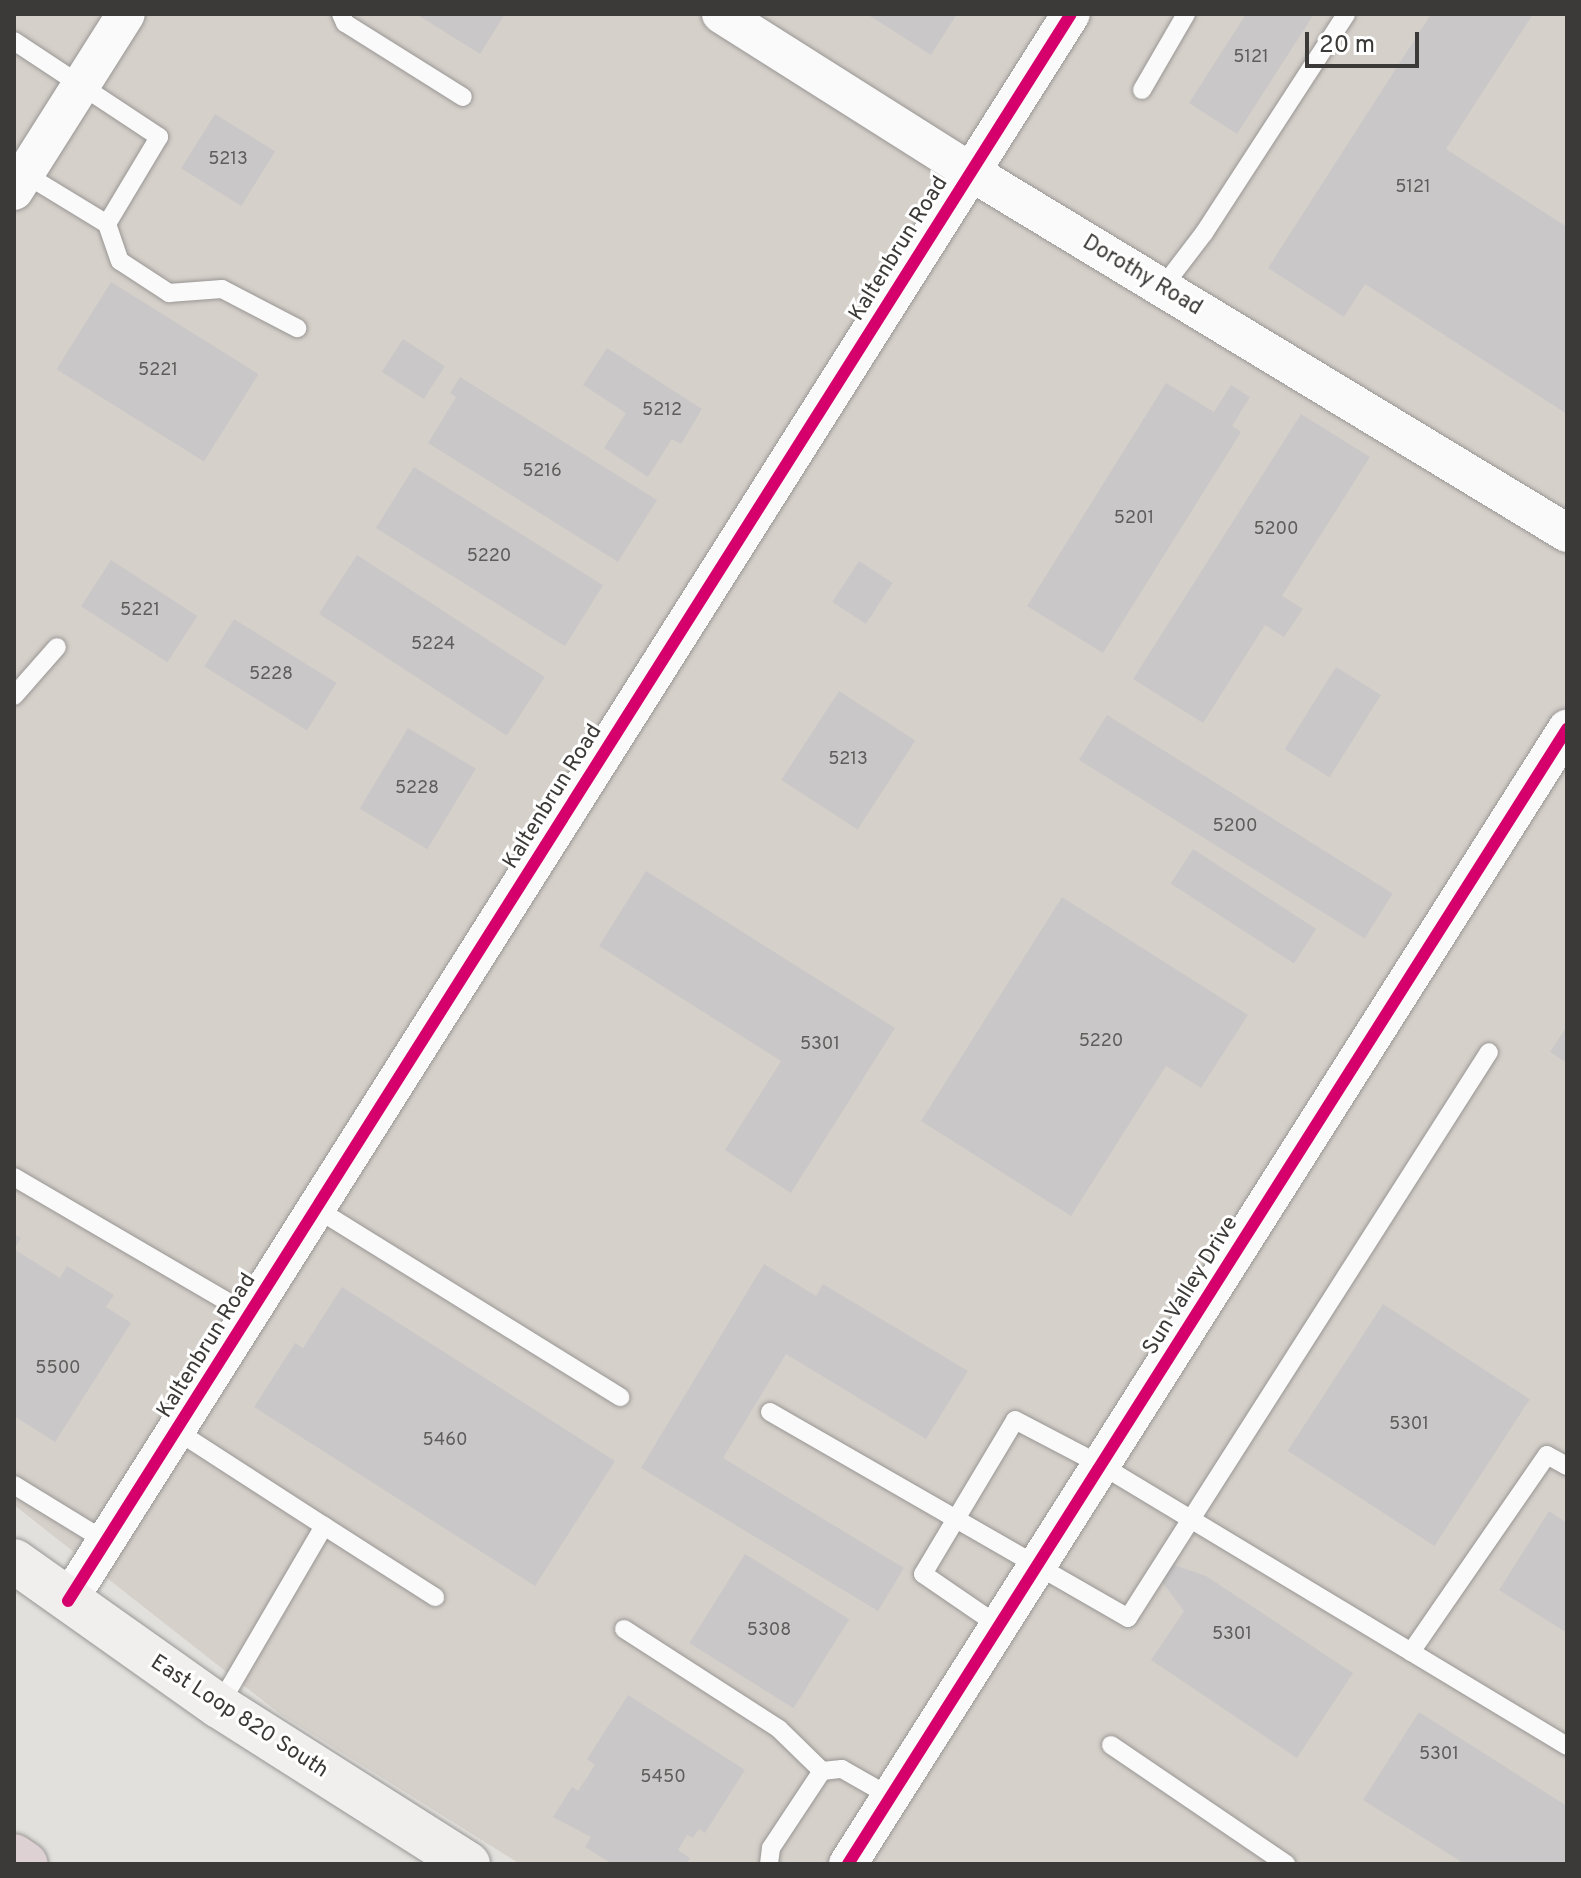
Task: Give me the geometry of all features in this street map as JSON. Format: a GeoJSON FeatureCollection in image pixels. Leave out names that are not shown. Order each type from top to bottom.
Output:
{"type":"FeatureCollection","features":[{"type":"Feature","properties":{"kind":"highway"},"geometry":{"type":"LineString","coordinates":[[14,1856],[26,1864]]}},
{"type":"Feature","properties":{"kind":"main road","name":"East Loop 820 South"},"geometry":{"type":"LineString","coordinates":[[14,1561],[219,1706],[468,1864]]}},
{"type":"Feature","properties":{"kind":"street"},"geometry":{"type":"LineString","coordinates":[[20,182],[126,14]]}},
{"type":"Feature","properties":{"kind":"street","name":"Dorothy Road"},"geometry":{"type":"LineString","coordinates":[[721,14],[971,172],[1567,533]]}},
{"type":"Feature","properties":{"kind":"street","name":"Kaltenbrun Road"},"geometry":{"type":"LineString","coordinates":[[68,1601],[1071,14]]}},
{"type":"Feature","properties":{"kind":"street","name":"Sun Valley Drive"},"geometry":{"type":"LineString","coordinates":[[848,1864],[1567,729]]}},
{"type":"Feature","properties":{"kind":"lane"},"geometry":{"type":"LineString","coordinates":[[341,14],[345,23],[463,97]]}},
{"type":"Feature","properties":{"kind":"lane"},"geometry":{"type":"LineString","coordinates":[[1142,90],[1186,14]]}},
{"type":"Feature","properties":{"kind":"lane"},"geometry":{"type":"LineString","coordinates":[[1162,288],[1204,233],[1346,14]]}},
{"type":"Feature","properties":{"kind":"lane"},"geometry":{"type":"LineString","coordinates":[[14,41],[79,87],[159,137],[107,224]]}},
{"type":"Feature","properties":{"kind":"lane"},"geometry":{"type":"LineString","coordinates":[[20,182],[107,224],[120,261],[169,293],[222,289],[297,328]]}},
{"type":"Feature","properties":{"kind":"lane"},"geometry":{"type":"LineString","coordinates":[[14,696],[57,647]]}},
{"type":"Feature","properties":{"kind":"lane"},"geometry":{"type":"LineString","coordinates":[[770,1412],[1128,1618],[1188,1519],[1489,1052]]}},
{"type":"Feature","properties":{"kind":"lane"},"geometry":{"type":"LineString","coordinates":[[14,1177],[250,1315]]}},
{"type":"Feature","properties":{"kind":"lane"},"geometry":{"type":"LineString","coordinates":[[317,1209],[620,1397]]}},
{"type":"Feature","properties":{"kind":"lane"},"geometry":{"type":"LineString","coordinates":[[999,1626],[923,1574],[1015,1420],[1101,1465],[1567,1746]]}},
{"type":"Feature","properties":{"kind":"lane"},"geometry":{"type":"LineString","coordinates":[[177,1431],[435,1597]]}},
{"type":"Feature","properties":{"kind":"lane"},"geometry":{"type":"LineString","coordinates":[[1411,1652],[1547,1455],[1567,1466]]}},
{"type":"Feature","properties":{"kind":"lane"},"geometry":{"type":"LineString","coordinates":[[14,1485],[107,1542]]}},
{"type":"Feature","properties":{"kind":"lane"},"geometry":{"type":"LineString","coordinates":[[219,1706],[324,1526]]}},
{"type":"Feature","properties":{"kind":"lane"},"geometry":{"type":"LineString","coordinates":[[624,1629],[779,1729],[822,1771]]}},
{"type":"Feature","properties":{"kind":"lane"},"geometry":{"type":"LineString","coordinates":[[1111,1745],[1286,1864]]}},
{"type":"Feature","properties":{"kind":"lane"},"geometry":{"type":"LineString","coordinates":[[822,1771],[842,1769],[891,1797]]}},
{"type":"Feature","properties":{"kind":"lane"},"geometry":{"type":"LineString","coordinates":[[769,1864],[771,1848],[822,1771]]}},
{"type":"Feature","properties":{"kind":"shaded area"},"geometry":{"type":"Polygon","coordinates":[[[14,14],[1567,14],[1567,1864],[520,1864],[280,1714],[14,1505],[14,14]]]}},
{"type":"Feature","properties":{"kind":"building"},"geometry":{"type":"Polygon","coordinates":[[[416,14],[505,14],[480,54],[416,14]]]}},
{"type":"Feature","properties":{"kind":"building"},"geometry":{"type":"Polygon","coordinates":[[[867,14],[957,14],[931,55],[867,14]]]}},
{"type":"Feature","properties":{"kind":"building"},"geometry":{"type":"Polygon","coordinates":[[[1246,14],[1314,14],[1237,134],[1189,103],[1246,14]]]}},
{"type":"Feature","properties":{"kind":"building"},"geometry":{"type":"Polygon","coordinates":[[[1431,14],[1533,14],[1446,149],[1567,227],[1567,414],[1365,284],[1344,317],[1268,268],[1431,14]]]}},
{"type":"Feature","properties":{"kind":"building"},"geometry":{"type":"Polygon","coordinates":[[[215,114],[275,152],[241,206],[181,168],[215,114]]]}},
{"type":"Feature","properties":{"kind":"building"},"geometry":{"type":"Polygon","coordinates":[[[111,282],[259,374],[204,462],[56,369],[111,282]]]}},
{"type":"Feature","properties":{"kind":"building"},"geometry":{"type":"Polygon","coordinates":[[[403,339],[445,366],[424,399],[382,372],[403,339]]]}},
{"type":"Feature","properties":{"kind":"building"},"geometry":{"type":"Polygon","coordinates":[[[607,348],[702,409],[681,444],[672,439],[648,477],[604,448],[626,413],[583,385],[607,348]]]}},
{"type":"Feature","properties":{"kind":"building"},"geometry":{"type":"Polygon","coordinates":[[[460,377],[657,500],[618,562],[428,443],[456,397],[450,393],[460,377]]]}},
{"type":"Feature","properties":{"kind":"building"},"geometry":{"type":"Polygon","coordinates":[[[1166,383],[1214,412],[1231,385],[1250,397],[1232,426],[1241,432],[1103,653],[1027,606],[1166,383]]]}},
{"type":"Feature","properties":{"kind":"building"},"geometry":{"type":"Polygon","coordinates":[[[1301,414],[1370,457],[1282,596],[1303,609],[1284,637],[1265,625],[1203,723],[1133,679],[1301,414]]]}},
{"type":"Feature","properties":{"kind":"building"},"geometry":{"type":"Polygon","coordinates":[[[414,467],[603,585],[565,646],[376,528],[414,467]]]}},
{"type":"Feature","properties":{"kind":"building"},"geometry":{"type":"Polygon","coordinates":[[[357,555],[545,677],[507,736],[319,614],[357,555]]]}},
{"type":"Feature","properties":{"kind":"building"},"geometry":{"type":"Polygon","coordinates":[[[111,560],[197,616],[167,662],[81,606],[111,560]]]}},
{"type":"Feature","properties":{"kind":"building"},"geometry":{"type":"Polygon","coordinates":[[[859,561],[893,583],[866,624],[832,602],[859,561]]]}},
{"type":"Feature","properties":{"kind":"building"},"geometry":{"type":"Polygon","coordinates":[[[234,619],[337,683],[307,731],[204,666],[234,619]]]}},
{"type":"Feature","properties":{"kind":"building"},"geometry":{"type":"Polygon","coordinates":[[[1336,667],[1381,695],[1330,777],[1285,749],[1336,667]]]}},
{"type":"Feature","properties":{"kind":"building"},"geometry":{"type":"Polygon","coordinates":[[[839,691],[915,741],[858,829],[781,780],[839,691]]]}},
{"type":"Feature","properties":{"kind":"building"},"geometry":{"type":"Polygon","coordinates":[[[1107,715],[1393,894],[1365,939],[1079,760],[1107,715]]]}},
{"type":"Feature","properties":{"kind":"building"},"geometry":{"type":"Polygon","coordinates":[[[408,728],[476,769],[427,849],[360,809],[408,728]]]}},
{"type":"Feature","properties":{"kind":"building"},"geometry":{"type":"Polygon","coordinates":[[[1193,849],[1316,929],[1294,963],[1171,883],[1193,849]]]}},
{"type":"Feature","properties":{"kind":"building"},"geometry":{"type":"Polygon","coordinates":[[[646,871],[895,1028],[791,1193],[725,1150],[781,1061],[599,946],[646,871]]]}},
{"type":"Feature","properties":{"kind":"building"},"geometry":{"type":"Polygon","coordinates":[[[1062,897],[1248,1015],[1201,1088],[1166,1066],[1071,1216],[921,1121],[1062,897]]]}},
{"type":"Feature","properties":{"kind":"building"},"geometry":{"type":"Polygon","coordinates":[[[1567,1026],[1567,1063],[1550,1052],[1567,1026]]]}},
{"type":"Feature","properties":{"kind":"building"},"geometry":{"type":"Polygon","coordinates":[[[14,1234],[21,1238],[14,1249],[14,1234]]]}},
{"type":"Feature","properties":{"kind":"building"},"geometry":{"type":"Polygon","coordinates":[[[14,1249],[60,1278],[67,1266],[114,1295],[106,1307],[131,1323],[55,1442],[14,1416],[14,1249]]]}},
{"type":"Feature","properties":{"kind":"building"},"geometry":{"type":"Polygon","coordinates":[[[764,1264],[816,1296],[823,1284],[968,1371],[926,1439],[786,1354],[723,1458],[904,1568],[878,1611],[641,1468],[764,1264]]]}},
{"type":"Feature","properties":{"kind":"building"},"geometry":{"type":"Polygon","coordinates":[[[342,1287],[615,1461],[535,1586],[254,1407],[295,1343],[303,1348],[342,1287]]]}},
{"type":"Feature","properties":{"kind":"building"},"geometry":{"type":"Polygon","coordinates":[[[1383,1304],[1530,1399],[1434,1546],[1288,1451],[1383,1304]]]}},
{"type":"Feature","properties":{"kind":"building"},"geometry":{"type":"Polygon","coordinates":[[[1549,1511],[1567,1523],[1567,1633],[1499,1590],[1549,1511]]]}},
{"type":"Feature","properties":{"kind":"building"},"geometry":{"type":"Polygon","coordinates":[[[745,1554],[849,1619],[794,1708],[689,1643],[745,1554]]]}},
{"type":"Feature","properties":{"kind":"building"},"geometry":{"type":"Polygon","coordinates":[[[1166,1562],[1206,1576],[1353,1673],[1297,1758],[1151,1660],[1184,1611],[1157,1575],[1166,1562]]]}},
{"type":"Feature","properties":{"kind":"building"},"geometry":{"type":"Polygon","coordinates":[[[628,1695],[745,1770],[705,1833],[699,1829],[693,1838],[687,1835],[678,1850],[690,1858],[686,1864],[612,1864],[585,1847],[591,1837],[553,1817],[572,1787],[578,1791],[595,1765],[587,1759],[628,1695]]]}},
{"type":"Feature","properties":{"kind":"building"},"geometry":{"type":"Polygon","coordinates":[[[1419,1712],[1567,1806],[1567,1864],[1465,1864],[1363,1800],[1419,1712]]]}},
{"type":"Feature","properties":{"kind":"cycle path"},"geometry":{"type":"LineString","coordinates":[[68,1601],[1071,14]]}},
{"type":"Feature","properties":{"kind":"cycle path"},"geometry":{"type":"LineString","coordinates":[[848,1864],[1567,729]]}}]}
